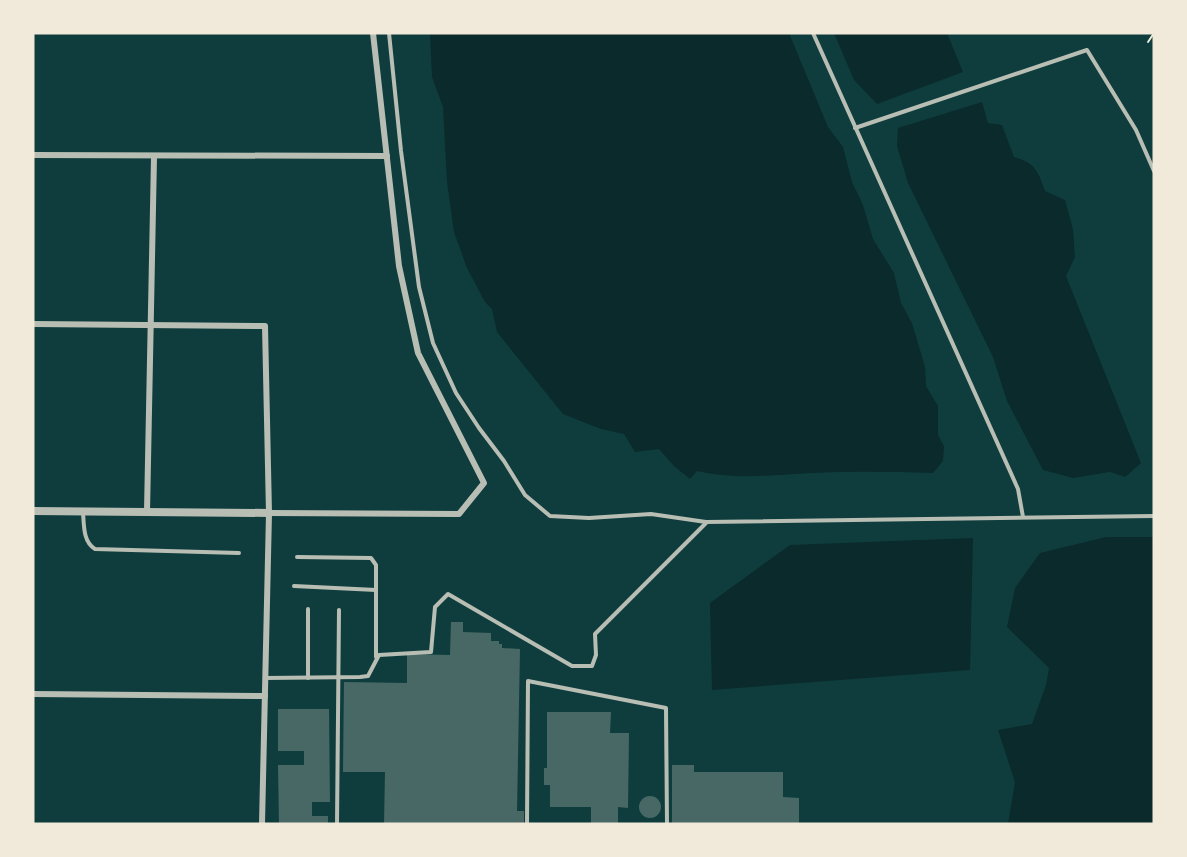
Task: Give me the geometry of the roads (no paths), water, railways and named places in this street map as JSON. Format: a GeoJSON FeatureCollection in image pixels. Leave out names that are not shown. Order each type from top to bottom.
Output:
{"type":"FeatureCollection","features":[{"type":"Feature","properties":{"kind":"street"},"geometry":{"type":"LineString","coordinates":[[33,511],[459,514],[484,483],[418,353],[399,266],[373,33]]}},
{"type":"Feature","properties":{"kind":"street"},"geometry":{"type":"LineString","coordinates":[[33,155],[387,156]]}},
{"type":"Feature","properties":{"kind":"street"},"geometry":{"type":"LineString","coordinates":[[147,512],[154,157]]}},
{"type":"Feature","properties":{"kind":"street"},"geometry":{"type":"LineString","coordinates":[[33,324],[265,326],[269,513],[262,824]]}},
{"type":"Feature","properties":{"kind":"street"},"geometry":{"type":"LineString","coordinates":[[33,694],[265,696]]}},
{"type":"Feature","properties":{"kind":"lane"},"geometry":{"type":"LineString","coordinates":[[388,33],[419,287],[434,343],[456,393],[479,428],[504,461],[525,495],[550,516],[589,518],[651,514],[706,522],[1154,516]]}},
{"type":"Feature","properties":{"kind":"lane"},"geometry":{"type":"LineString","coordinates":[[813,33],[1018,489],[1023,517]]}},
{"type":"Feature","properties":{"kind":"lane"},"geometry":{"type":"LineString","coordinates":[[855,128],[1087,50],[1137,130],[1154,171]]}},
{"type":"Feature","properties":{"kind":"lane"},"geometry":{"type":"LineString","coordinates":[[83,511],[86,536],[91,547],[95,549],[239,553]]}},
{"type":"Feature","properties":{"kind":"lane"},"geometry":{"type":"LineString","coordinates":[[376,658],[379,655],[431,652],[435,607],[448,594],[572,666],[592,666],[597,655],[596,634],[706,522]]}},
{"type":"Feature","properties":{"kind":"lane"},"geometry":{"type":"LineString","coordinates":[[265,678],[368,675],[376,658],[376,565],[371,558],[297,557]]}},
{"type":"Feature","properties":{"kind":"lane"},"geometry":{"type":"LineString","coordinates":[[294,586],[376,590]]}},
{"type":"Feature","properties":{"kind":"lane"},"geometry":{"type":"LineString","coordinates":[[308,609],[308,678]]}},
{"type":"Feature","properties":{"kind":"lane"},"geometry":{"type":"LineString","coordinates":[[337,824],[339,610]]}},
{"type":"Feature","properties":{"kind":"lane"},"geometry":{"type":"LineString","coordinates":[[527,824],[528,681],[666,708],[667,824]]}},
{"type":"Feature","properties":{"kind":"water"},"geometry":{"type":"Polygon","coordinates":[[[430,33],[789,33],[828,127],[843,147],[852,182],[863,205],[873,239],[894,273],[901,303],[912,323],[925,367],[926,386],[938,406],[938,435],[944,446],[943,461],[933,473],[843,472],[740,476],[697,471],[690,479],[659,449],[635,452],[624,434],[601,429],[563,414],[497,332],[492,309],[485,302],[467,268],[454,232],[447,182],[443,107],[432,77],[430,33]]]}},
{"type":"Feature","properties":{"kind":"water"},"geometry":{"type":"Polygon","coordinates":[[[834,33],[947,33],[963,72],[877,104],[854,80],[834,33]]]}},
{"type":"Feature","properties":{"kind":"water"},"geometry":{"type":"Polygon","coordinates":[[[982,102],[988,123],[1002,125],[1014,157],[1027,162],[1035,169],[1045,191],[1065,200],[1073,229],[1075,257],[1066,276],[1141,463],[1125,477],[1110,472],[1073,478],[1043,470],[1007,401],[993,357],[908,183],[897,146],[898,128],[982,102]]]}},
{"type":"Feature","properties":{"kind":"water"},"geometry":{"type":"Polygon","coordinates":[[[1106,537],[1154,537],[1154,824],[1008,824],[1015,782],[998,730],[1032,724],[1046,685],[1049,668],[1007,627],[1015,588],[1040,553],[1106,537]]]}},
{"type":"Feature","properties":{"kind":"water"},"geometry":{"type":"Polygon","coordinates":[[[973,538],[970,670],[712,690],[710,603],[790,545],[973,538]]]}}]}
